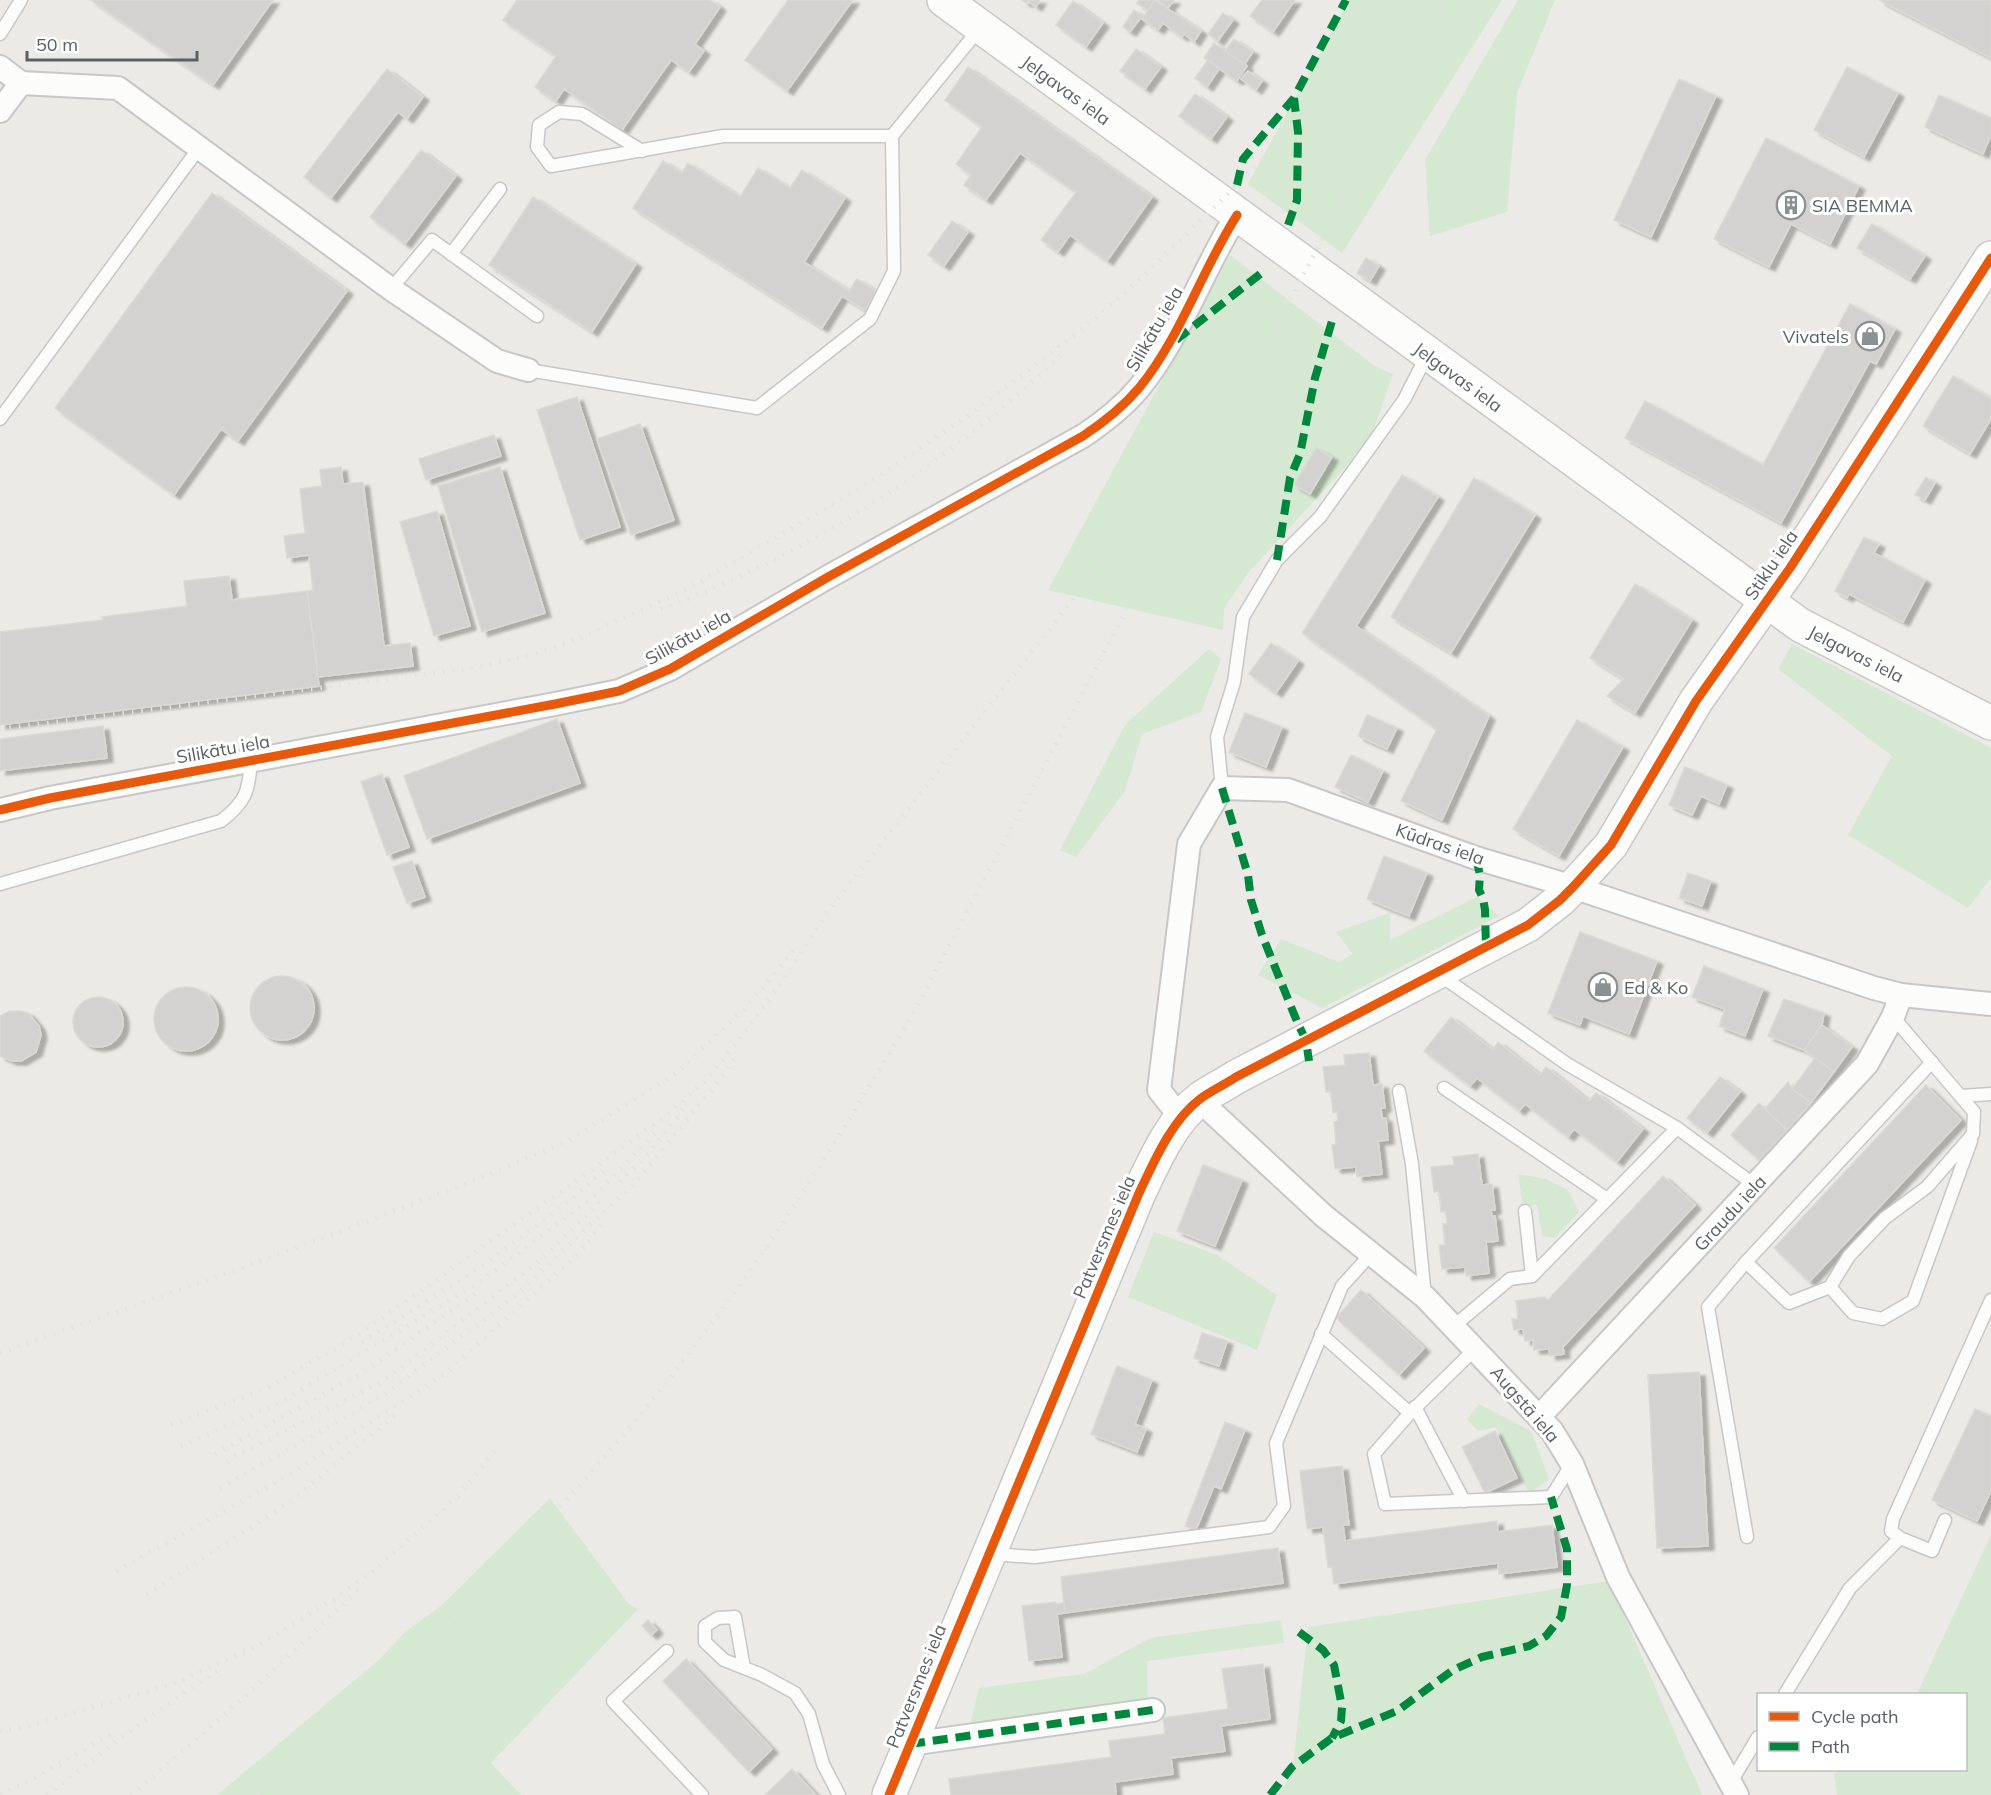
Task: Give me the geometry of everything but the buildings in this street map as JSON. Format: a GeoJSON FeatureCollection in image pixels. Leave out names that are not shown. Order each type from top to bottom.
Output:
{"type":"FeatureCollection","features":[{"type":"Feature","properties":{"kind":"street","name":"Jelgavas iela"},"geometry":{"type":"LineString","coordinates":[[944,0],[1800,625],[1991,723]]}},
{"type":"Feature","properties":{"kind":"street"},"geometry":{"type":"LineString","coordinates":[[0,68],[21,83],[118,88],[391,290],[497,361],[528,370]]}},
{"type":"Feature","properties":{"kind":"street"},"geometry":{"type":"LineString","coordinates":[[0,111],[21,83]]}},
{"type":"Feature","properties":{"kind":"street","name":"Silikātu iela"},"geometry":{"type":"LineString","coordinates":[[0,810],[50,798],[555,705],[619,691],[669,669],[828,577],[1083,436],[1113,415],[1139,387],[1166,347],[1221,240],[1237,215]]}},
{"type":"Feature","properties":{"kind":"street","name":"Stiklu iela"},"geometry":{"type":"LineString","coordinates":[[1574,887],[1611,845],[1696,701],[1768,600],[1991,258]]}},
{"type":"Feature","properties":{"kind":"street"},"geometry":{"type":"LineString","coordinates":[[1190,1109],[1160,1090],[1189,844],[1222,789]]}},
{"type":"Feature","properties":{"kind":"street","name":"Kūdras iela"},"geometry":{"type":"LineString","coordinates":[[1222,789],[1287,790],[1476,858],[1574,887],[1900,995],[1991,1004]]}},
{"type":"Feature","properties":{"kind":"street","name":"Patversmes iela"},"geometry":{"type":"LineString","coordinates":[[889,1795],[1139,1194],[1153,1164],[1190,1109],[1236,1077],[1438,974],[1528,925],[1574,887]]}},
{"type":"Feature","properties":{"kind":"street","name":"Graudu iela"},"geometry":{"type":"LineString","coordinates":[[1539,1417],[1867,1064],[1893,1017],[1900,995]]}},
{"type":"Feature","properties":{"kind":"street","name":"Augstā iela"},"geometry":{"type":"LineString","coordinates":[[1190,1109],[1425,1297],[1552,1431],[1572,1464],[1618,1577],[1734,1789]]}},
{"type":"Feature","properties":{"kind":"street"},"geometry":{"type":"LineString","coordinates":[[910,1744],[1153,1710]]}},
{"type":"Feature","properties":{"kind":"lane"},"geometry":{"type":"LineString","coordinates":[[0,34],[21,0]]}},
{"type":"Feature","properties":{"kind":"lane"},"geometry":{"type":"LineString","coordinates":[[528,370],[757,408],[870,319],[894,271],[892,136],[981,27]]}},
{"type":"Feature","properties":{"kind":"lane"},"geometry":{"type":"LineString","coordinates":[[642,151],[582,114],[559,112],[539,125],[537,147],[551,166],[642,151],[723,136],[892,136]]}},
{"type":"Feature","properties":{"kind":"lane"},"geometry":{"type":"LineString","coordinates":[[0,419],[199,148]]}},
{"type":"Feature","properties":{"kind":"lane"},"geometry":{"type":"LineString","coordinates":[[451,254],[500,189]]}},
{"type":"Feature","properties":{"kind":"lane"},"geometry":{"type":"LineString","coordinates":[[391,290],[432,240],[537,316]]}},
{"type":"Feature","properties":{"kind":"lane"},"geometry":{"type":"LineString","coordinates":[[1222,789],[1217,737],[1234,682],[1243,617],[1278,560],[1320,517],[1404,400],[1428,354]]}},
{"type":"Feature","properties":{"kind":"lane"},"geometry":{"type":"LineString","coordinates":[[0,884],[221,821],[238,808],[249,783],[251,760]]}},
{"type":"Feature","properties":{"kind":"lane"},"geometry":{"type":"LineString","coordinates":[[1438,974],[1567,1064],[1677,1128],[1756,1186]]}},
{"type":"Feature","properties":{"kind":"lane"},"geometry":{"type":"LineString","coordinates":[[1830,1287],[1853,1313],[1882,1319],[1913,1301],[1973,1134],[1974,1112],[1893,1017]]}},
{"type":"Feature","properties":{"kind":"lane"},"geometry":{"type":"LineString","coordinates":[[1747,1537],[1708,1307],[1746,1262],[1932,1062]]}},
{"type":"Feature","properties":{"kind":"lane"},"geometry":{"type":"LineString","coordinates":[[1444,1088],[1607,1199]]}},
{"type":"Feature","properties":{"kind":"lane"},"geometry":{"type":"LineString","coordinates":[[1399,1091],[1412,1164],[1425,1297]]}},
{"type":"Feature","properties":{"kind":"lane"},"geometry":{"type":"LineString","coordinates":[[1960,1096],[1991,1094]]}},
{"type":"Feature","properties":{"kind":"lane"},"geometry":{"type":"LineString","coordinates":[[1454,1326],[1510,1279],[1532,1276],[1677,1128]]}},
{"type":"Feature","properties":{"kind":"lane"},"geometry":{"type":"LineString","coordinates":[[1746,1262],[1789,1303],[1830,1287],[1849,1256],[1886,1218],[1927,1187],[1973,1134]]}},
{"type":"Feature","properties":{"kind":"lane"},"geometry":{"type":"LineString","coordinates":[[1525,1211],[1532,1276]]}},
{"type":"Feature","properties":{"kind":"lane"},"geometry":{"type":"LineString","coordinates":[[990,1550],[1005,1555],[1035,1557],[1269,1527],[1284,1506],[1276,1443],[1342,1286],[1371,1254]]}},
{"type":"Feature","properties":{"kind":"lane"},"geometry":{"type":"LineString","coordinates":[[1945,1520],[1932,1551],[1900,1538],[1891,1531],[1893,1519],[1991,1300]]}},
{"type":"Feature","properties":{"kind":"lane"},"geometry":{"type":"LineString","coordinates":[[1321,1334],[1412,1410],[1464,1501]]}},
{"type":"Feature","properties":{"kind":"lane"},"geometry":{"type":"LineString","coordinates":[[1475,1348],[1412,1410],[1374,1454],[1385,1504],[1551,1497],[1572,1464]]}},
{"type":"Feature","properties":{"kind":"lane"},"geometry":{"type":"LineString","coordinates":[[1786,1693],[1850,1588],[1900,1538]]}},
{"type":"Feature","properties":{"kind":"lane"},"geometry":{"type":"LineString","coordinates":[[667,1651],[613,1701],[702,1795]]}},
{"type":"Feature","properties":{"kind":"lane"},"geometry":{"type":"LineString","coordinates":[[744,1668],[795,1693],[809,1714],[823,1764],[839,1795]]}},
{"type":"Feature","properties":{"kind":"lane"},"geometry":{"type":"LineString","coordinates":[[1734,1789],[1757,1739]]}},
{"type":"Feature","properties":{"kind":"green space"},"geometry":{"type":"Polygon","coordinates":[[[1349,0],[1502,0],[1342,253],[1248,184],[1349,0]]]}},
{"type":"Feature","properties":{"kind":"green space"},"geometry":{"type":"Polygon","coordinates":[[[1518,0],[1555,0],[1517,93],[1507,212],[1430,236],[1425,160],[1518,0]]]}},
{"type":"Feature","properties":{"kind":"green space"},"geometry":{"type":"Polygon","coordinates":[[[1230,255],[1376,367],[1393,374],[1370,440],[1248,573],[1224,608],[1223,630],[1048,590],[1230,255]]]}},
{"type":"Feature","properties":{"kind":"green space"},"geometry":{"type":"Polygon","coordinates":[[[1792,644],[1991,748],[1991,878],[1968,908],[1848,835],[1892,756],[1778,669],[1792,644]]]}},
{"type":"Feature","properties":{"kind":"green space"},"geometry":{"type":"Polygon","coordinates":[[[1209,649],[1221,659],[1201,712],[1142,734],[1125,791],[1076,857],[1060,850],[1125,725],[1209,649]]]}},
{"type":"Feature","properties":{"kind":"green space"},"geometry":{"type":"Polygon","coordinates":[[[1477,897],[1499,916],[1322,1008],[1258,975],[1281,939],[1339,962],[1353,954],[1336,932],[1390,913],[1390,940],[1477,897]]]}},
{"type":"Feature","properties":{"kind":"green space"},"geometry":{"type":"Polygon","coordinates":[[[1518,1174],[1546,1179],[1568,1190],[1579,1212],[1555,1238],[1542,1236],[1537,1205],[1523,1207],[1518,1174]]]}},
{"type":"Feature","properties":{"kind":"green space"},"geometry":{"type":"Polygon","coordinates":[[[1154,1232],[1217,1255],[1277,1295],[1257,1350],[1128,1297],[1154,1232]]]}},
{"type":"Feature","properties":{"kind":"green space"},"geometry":{"type":"Polygon","coordinates":[[[1479,1404],[1531,1431],[1549,1479],[1529,1494],[1496,1427],[1478,1431],[1467,1419],[1479,1404]]]}},
{"type":"Feature","properties":{"kind":"green space"},"geometry":{"type":"Polygon","coordinates":[[[550,1498],[629,1604],[638,1609],[491,1763],[521,1795],[217,1795],[380,1659],[405,1632],[441,1606],[550,1498]]]}},
{"type":"Feature","properties":{"kind":"green space"},"geometry":{"type":"Polygon","coordinates":[[[1991,1535],[1991,1795],[1837,1795],[1834,1774],[1838,1771],[1967,1771],[1967,1693],[1917,1693],[1991,1535]]]}},
{"type":"Feature","properties":{"kind":"green space"},"geometry":{"type":"Polygon","coordinates":[[[1609,1581],[1702,1795],[1278,1795],[1292,1775],[1308,1627],[1609,1581]]]}},
{"type":"Feature","properties":{"kind":"green space"},"geometry":{"type":"Polygon","coordinates":[[[1281,1620],[1284,1643],[1147,1661],[1148,1703],[970,1726],[979,1688],[1084,1674],[1150,1638],[1281,1620]]]}},
{"type":"Feature","properties":{"kind":"railway"},"geometry":{"type":"LineString","coordinates":[[0,729],[474,668],[534,654],[570,642],[687,589],[851,494],[966,417],[1074,336],[1137,282],[1297,124],[1395,0]]}},
{"type":"Feature","properties":{"kind":"railway"},"geometry":{"type":"LineString","coordinates":[[258,1795],[399,1671],[533,1537],[657,1394],[714,1320],[789,1213],[885,1061],[921,999],[1318,247],[1445,0]]}},
{"type":"Feature","properties":{"kind":"railway"},"geometry":{"type":"LineString","coordinates":[[661,609],[717,587],[771,561],[876,502],[973,432],[1063,353]]}},
{"type":"Feature","properties":{"kind":"railway"},"geometry":{"type":"LineString","coordinates":[[171,1425],[265,1389],[352,1339],[586,1174],[665,1116],[705,1081],[777,989],[830,909],[1070,603],[1120,534]]}},
{"type":"Feature","properties":{"kind":"railway"},"geometry":{"type":"LineString","coordinates":[[0,1353],[242,1268],[453,1189],[566,1142],[678,1072],[748,1005],[795,949]]}},
{"type":"Feature","properties":{"kind":"railway"},"geometry":{"type":"LineString","coordinates":[[220,1488],[384,1395],[515,1296],[636,1182],[720,1080],[736,1055]]}},
{"type":"Feature","properties":{"kind":"railway"},"geometry":{"type":"LineString","coordinates":[[620,1182],[650,1152],[686,1105]]}},
{"type":"Feature","properties":{"kind":"railway"},"geometry":{"type":"LineString","coordinates":[[181,1446],[279,1403],[480,1282],[593,1197],[660,1128]]}},
{"type":"Feature","properties":{"kind":"railway"},"geometry":{"type":"LineString","coordinates":[[362,1342],[471,1274],[572,1199],[604,1170]]}},
{"type":"Feature","properties":{"kind":"railway"},"geometry":{"type":"LineString","coordinates":[[226,1461],[385,1380],[543,1258],[603,1199]]}},
{"type":"Feature","properties":{"kind":"railway"},"geometry":{"type":"LineString","coordinates":[[116,1571],[284,1478],[446,1373],[579,1253],[605,1220]]}},
{"type":"Feature","properties":{"kind":"railway"},"geometry":{"type":"LineString","coordinates":[[215,1454],[357,1376],[475,1294]]}},
{"type":"Feature","properties":{"kind":"railway"},"geometry":{"type":"LineString","coordinates":[[147,1595],[291,1501],[399,1412]]}},
{"type":"Feature","properties":{"kind":"railway"},"geometry":{"type":"LineString","coordinates":[[0,1731],[29,1726],[173,1684],[259,1645],[334,1599],[372,1572],[458,1496],[498,1448]]}},
{"type":"Feature","properties":{"kind":"railway"},"geometry":{"type":"LineString","coordinates":[[131,1795],[248,1694],[360,1588]]}},
{"type":"Feature","properties":{"kind":"railway"},"geometry":{"type":"LineString","coordinates":[[47,1795],[152,1716],[217,1671]]}},
{"type":"Feature","properties":{"kind":"railway"},"geometry":{"type":"LineString","coordinates":[[0,1794],[28,1782],[116,1731]]}},
{"type":"Feature","properties":{"kind":"marked path"},"geometry":{"type":"LineString","coordinates":[[1237,185],[1243,159],[1294,98],[1346,0]]}},
{"type":"Feature","properties":{"kind":"marked path"},"geometry":{"type":"LineString","coordinates":[[1288,225],[1297,200],[1298,132],[1294,98]]}},
{"type":"Feature","properties":{"kind":"marked path"},"geometry":{"type":"LineString","coordinates":[[1176,340],[1264,271]]}},
{"type":"Feature","properties":{"kind":"marked path"},"geometry":{"type":"LineString","coordinates":[[1277,560],[1290,478],[1300,454],[1315,378],[1332,321]]}},
{"type":"Feature","properties":{"kind":"marked path"},"geometry":{"type":"LineString","coordinates":[[1222,788],[1248,875],[1251,900],[1262,935],[1306,1040],[1309,1061]]}},
{"type":"Feature","properties":{"kind":"marked path"},"geometry":{"type":"LineString","coordinates":[[1476,858],[1480,875],[1479,890],[1485,910],[1486,948]]}},
{"type":"Feature","properties":{"kind":"marked path"},"geometry":{"type":"LineString","coordinates":[[1270,1795],[1292,1767],[1332,1738],[1397,1711],[1453,1670],[1482,1657],[1529,1646],[1546,1636],[1561,1617],[1567,1585],[1567,1549],[1551,1497]]}},
{"type":"Feature","properties":{"kind":"marked path"},"geometry":{"type":"LineString","coordinates":[[1299,1632],[1323,1650],[1334,1665],[1342,1707],[1341,1721],[1332,1738]]}},
{"type":"Feature","properties":{"kind":"marked path"},"geometry":{"type":"LineString","coordinates":[[910,1744],[1153,1710]]}},
{"type":"Feature","properties":{"kind":"cycle path"},"geometry":{"type":"LineString","coordinates":[[0,810],[50,798],[619,691],[670,669],[828,577],[1083,436],[1106,420],[1139,388],[1167,348],[1237,215]]}},
{"type":"Feature","properties":{"kind":"cycle path"},"geometry":{"type":"LineString","coordinates":[[889,1795],[1139,1193],[1172,1130],[1190,1108],[1209,1093],[1528,925],[1573,887],[1611,845],[1696,701],[1790,568],[1991,258]]}},
{"type":"Feature","properties":{"kind":"place","name":"SIA BEMMA"},"geometry":{"type":"Point","coordinates":[1791,205]}},
{"type":"Feature","properties":{"kind":"place","name":"Vivatels"},"geometry":{"type":"Point","coordinates":[1870,336]}},
{"type":"Feature","properties":{"kind":"place","name":"Ed & Ko"},"geometry":{"type":"Point","coordinates":[1603,987]}}]}
